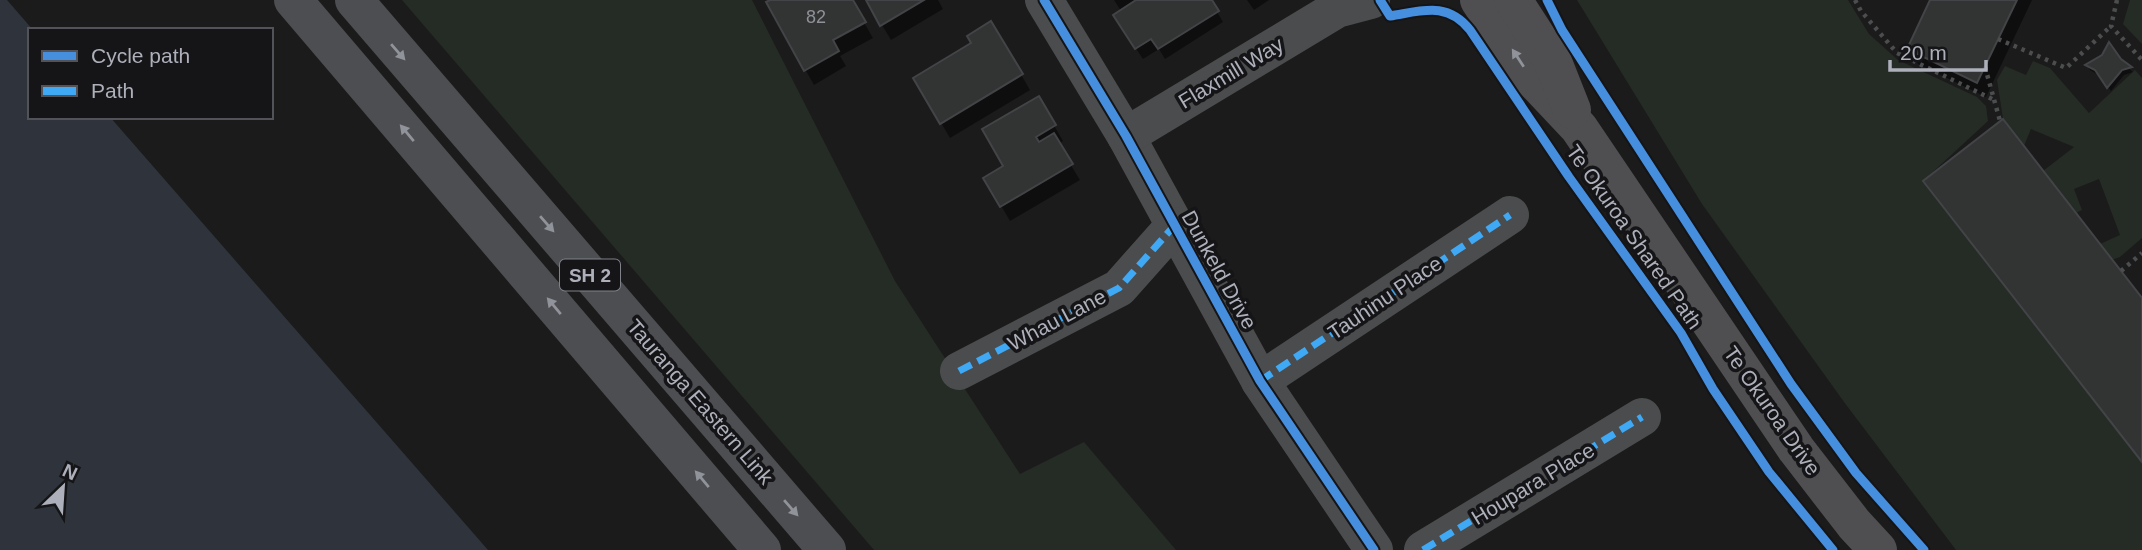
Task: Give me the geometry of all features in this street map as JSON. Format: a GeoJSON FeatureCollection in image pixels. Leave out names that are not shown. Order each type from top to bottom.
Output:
{"type":"FeatureCollection","features":[{"type":"Feature","properties":{"kind":"highway","name":"SH 2"},"geometry":{"type":"LineString","coordinates":[[293,0],[762,550]]}},
{"type":"Feature","properties":{"kind":"highway","name":"Tauranga Eastern Link"},"geometry":{"type":"LineString","coordinates":[[354,0],[827,550]]}},
{"type":"Feature","properties":{"kind":"main road","name":"Te Okuroa Drive"},"geometry":{"type":"LineString","coordinates":[[1479,0],[1531,77],[1579,128],[1796,449],[1854,524],[1878,550]]}},
{"type":"Feature","properties":{"kind":"main road","name":"Te Okuroa Drive"},"geometry":{"type":"LineString","coordinates":[[1513,0],[1553,62],[1579,128]]}},
{"type":"Feature","properties":{"kind":"street","name":"Dunkeld Drive"},"geometry":{"type":"LineString","coordinates":[[1044,0],[1126,136],[1260,381],[1374,550]]}},
{"type":"Feature","properties":{"kind":"street","name":"Flaxmill Way"},"geometry":{"type":"LineString","coordinates":[[1126,136],[1351,3]]}},
{"type":"Feature","properties":{"kind":"street","name":"Tauhinu Place"},"geometry":{"type":"LineString","coordinates":[[1260,381],[1510,215]]}},
{"type":"Feature","properties":{"kind":"street","name":"Whau Lane"},"geometry":{"type":"LineString","coordinates":[[960,372],[1119,288],[1174,226]]}},
{"type":"Feature","properties":{"kind":"street","name":"Houpara Place"},"geometry":{"type":"LineString","coordinates":[[1423,550],[1642,418]]}},
{"type":"Feature","properties":{"kind":"path"},"geometry":{"type":"LineString","coordinates":[[1855,0],[1896,53],[1994,100]]}},
{"type":"Feature","properties":{"kind":"path"},"geometry":{"type":"LineString","coordinates":[[1998,39],[2066,68],[2111,26],[2117,0]]}},
{"type":"Feature","properties":{"kind":"path"},"geometry":{"type":"LineString","coordinates":[[2111,26],[2142,60]]}},
{"type":"Feature","properties":{"kind":"path"},"geometry":{"type":"LineString","coordinates":[[1985,67],[2000,121]]}},
{"type":"Feature","properties":{"kind":"path"},"geometry":{"type":"LineString","coordinates":[[2121,271],[2142,253]]}},
{"type":"Feature","properties":{"kind":"shaded area"},"geometry":{"type":"Polygon","coordinates":[[[0,0],[7,0],[31,28],[28,28],[28,119],[112,119],[488,550],[0,550],[0,0]]]}},
{"type":"Feature","properties":{"kind":"shaded area"},"geometry":{"type":"Polygon","coordinates":[[[402,0],[752,0],[895,281],[1020,474],[1084,442],[1176,550],[874,550],[402,0]]]}},
{"type":"Feature","properties":{"kind":"shaded area"},"geometry":{"type":"Polygon","coordinates":[[[1577,0],[1848,0],[1869,34],[1898,60],[1977,97],[1986,106],[1988,121],[1923,181],[2142,462],[2142,550],[1956,550],[1844,402],[1702,204],[1577,0]]]}},
{"type":"Feature","properties":{"kind":"shaded area"},"geometry":{"type":"Polygon","coordinates":[[[2130,0],[2142,0],[2142,44],[2123,24],[2130,0]]]}},
{"type":"Feature","properties":{"kind":"shaded area"},"geometry":{"type":"Polygon","coordinates":[[[2033,61],[2050,68],[2089,113],[2135,70],[2142,78],[2142,238],[2120,257],[2112,260],[2100,244],[2120,235],[2099,179],[2074,189],[2082,210],[2076,213],[2043,171],[2074,147],[2031,129],[2024,146],[2003,119],[1997,80],[2005,66],[2026,75],[2033,61]]]}},
{"type":"Feature","properties":{"kind":"building"},"geometry":{"type":"Polygon","coordinates":[[[853,0],[866,22],[833,40],[839,51],[804,71],[766,2],[853,0]]]}},
{"type":"Feature","properties":{"kind":"building"},"geometry":{"type":"Polygon","coordinates":[[[866,0],[924,0],[880,26],[866,0]]]}},
{"type":"Feature","properties":{"kind":"building"},"geometry":{"type":"Polygon","coordinates":[[[1136,0],[1212,0],[1219,11],[1158,49],[1151,39],[1135,49],[1113,15],[1136,0]]]}},
{"type":"Feature","properties":{"kind":"building"},"geometry":{"type":"Polygon","coordinates":[[[1930,0],[2017,0],[1977,83],[1907,49],[1930,0]]]}},
{"type":"Feature","properties":{"kind":"building"},"geometry":{"type":"Polygon","coordinates":[[[991,21],[1023,74],[940,124],[913,78],[971,43],[967,36],[991,21]]]}},
{"type":"Feature","properties":{"kind":"building"},"geometry":{"type":"Polygon","coordinates":[[[2109,42],[2121,59],[2132,67],[2122,70],[2107,88],[2095,70],[2085,65],[2102,55],[2109,42]]]}},
{"type":"Feature","properties":{"kind":"building"},"geometry":{"type":"Polygon","coordinates":[[[1039,96],[1056,125],[1036,137],[1039,142],[1054,133],[1073,164],[1000,207],[983,178],[1003,166],[982,129],[1039,96]]]}},
{"type":"Feature","properties":{"kind":"building"},"geometry":{"type":"Polygon","coordinates":[[[2003,119],[2142,298],[2142,462],[1923,181],[2003,119]]]}},
{"type":"Feature","properties":{"kind":"marked path"},"geometry":{"type":"LineString","coordinates":[[1260,381],[1510,215]]}},
{"type":"Feature","properties":{"kind":"marked path"},"geometry":{"type":"LineString","coordinates":[[959,371],[1119,288],[1174,226]]}},
{"type":"Feature","properties":{"kind":"marked path"},"geometry":{"type":"LineString","coordinates":[[1423,550],[1642,417]]}},
{"type":"Feature","properties":{"kind":"cycle path"},"geometry":{"type":"LineString","coordinates":[[1044,0],[1126,136],[1260,381],[1374,550]]}},
{"type":"Feature","properties":{"kind":"cycle path","name":"Te Okuroa Shared Path"},"geometry":{"type":"LineString","coordinates":[[1380,0],[1390,16],[1433,10],[1452,15],[1470,30],[1569,177],[1681,333],[1713,389],[1769,472],[1833,550]]}},
{"type":"Feature","properties":{"kind":"cycle path"},"geometry":{"type":"LineString","coordinates":[[1547,0],[1562,30],[1791,384],[1856,473],[1924,550]]}}]}
